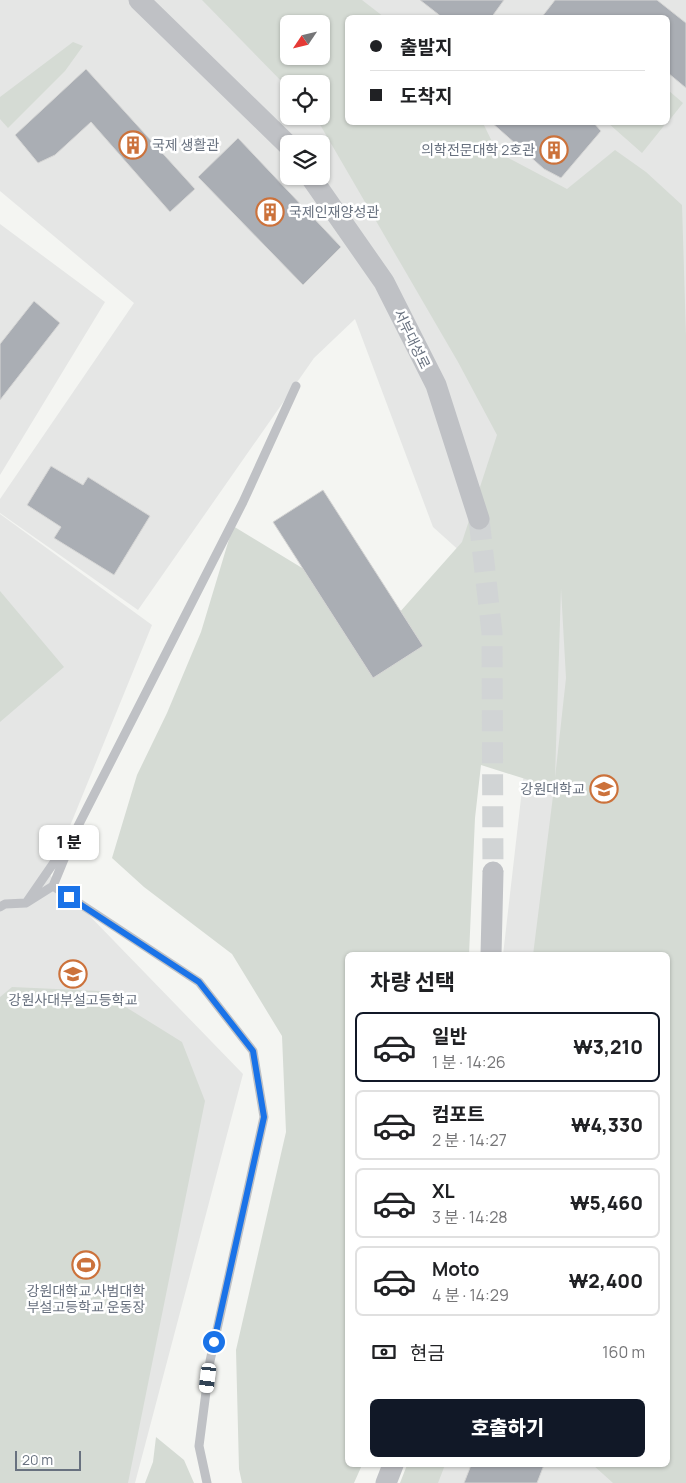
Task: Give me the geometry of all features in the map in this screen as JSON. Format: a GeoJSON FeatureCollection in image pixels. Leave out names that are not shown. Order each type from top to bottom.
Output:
{"type":"FeatureCollection","features":[{"type":"Feature","properties":{"kind":"street"},"geometry":{"type":"LineString","coordinates":[[139,0],[280,137]]}},
{"type":"Feature","properties":{"kind":"street","name":"서부대성로"},"geometry":{"type":"LineString","coordinates":[[316,185],[384,282],[436,385],[479,519]]}},
{"type":"Feature","properties":{"kind":"street"},"geometry":{"type":"LineString","coordinates":[[492,952],[493,872]]}},
{"type":"Feature","properties":{"kind":"street"},"geometry":{"type":"LineString","coordinates":[[386,1483],[392,1467]]}},
{"type":"Feature","properties":{"kind":"lane"},"geometry":{"type":"LineString","coordinates":[[0,907],[5,904],[26,903],[53,886],[76,830],[243,502],[296,386]]}},
{"type":"Feature","properties":{"kind":"lane"},"geometry":{"type":"LineString","coordinates":[[26,903],[76,830]]}},
{"type":"Feature","properties":{"kind":"lane"},"geometry":{"type":"LineString","coordinates":[[53,886],[199,982],[253,1051],[264,1117],[210,1361],[199,1446],[207,1483]]}},
{"type":"Feature","properties":{"kind":"shaded area","name":"강원대학교"},"geometry":{"type":"Polygon","coordinates":[[[0,0],[686,0],[686,1483],[417,1483],[422,1467],[670,1467],[670,952],[503,952],[541,624],[433,527],[355,319],[314,358],[138,610],[0,513],[0,499],[134,303],[0,191],[0,0]]]}},
{"type":"Feature","properties":{"kind":"shaded area"},"geometry":{"type":"Polygon","coordinates":[[[202,0],[362,0],[381,15],[345,15],[345,125],[484,125],[497,152],[567,189],[615,150],[646,172],[682,205],[686,336],[686,1483],[613,1483],[595,1467],[670,1467],[670,952],[533,952],[554,788],[481,765],[475,818],[469,952],[345,952],[345,1467],[361,1467],[354,1483],[242,1483],[239,1469],[236,1350],[286,1132],[282,1036],[232,954],[144,887],[112,858],[137,775],[167,713],[201,632],[233,526],[391,622],[462,542],[497,435],[458,362],[330,142],[330,135],[326,135],[320,125],[330,125],[330,75],[280,75],[280,80],[202,0]],[[561,589],[555,778],[566,678],[561,589]]]}},
{"type":"Feature","properties":{"kind":"shaded area"},"geometry":{"type":"Polygon","coordinates":[[[73,42],[83,46],[65,71],[8,128],[0,119],[0,97],[73,42]]]}},
{"type":"Feature","properties":{"kind":"shaded area"},"geometry":{"type":"Polygon","coordinates":[[[670,92],[683,103],[670,119],[670,92]]]}},
{"type":"Feature","properties":{"kind":"shaded area"},"geometry":{"type":"Polygon","coordinates":[[[610,125],[665,125],[642,153],[610,125]]]}},
{"type":"Feature","properties":{"kind":"shaded area"},"geometry":{"type":"Polygon","coordinates":[[[0,224],[105,302],[0,475],[0,224]]]}},
{"type":"Feature","properties":{"kind":"shaded area","name":"강원사대부설고등학교"},"geometry":{"type":"Polygon","coordinates":[[[0,514],[152,625],[50,875],[243,1074],[135,1483],[0,1483],[0,514]]]}},
{"type":"Feature","properties":{"kind":"shaded area"},"geometry":{"type":"Polygon","coordinates":[[[0,591],[64,667],[0,722],[0,591]]]}},
{"type":"Feature","properties":{"kind":"shaded area","name":"강원대학교 사범대학 부설고등학교 운동장"},"geometry":{"type":"Polygon","coordinates":[[[12,987],[100,991],[182,1042],[205,1101],[128,1483],[0,1483],[0,997],[12,987]]]}},
{"type":"Feature","properties":{"kind":"shaded area"},"geometry":{"type":"Polygon","coordinates":[[[156,1437],[184,1460],[194,1483],[145,1483],[153,1462],[156,1437]]]}},
{"type":"Feature","properties":{"kind":"shaded area"},"geometry":{"type":"Polygon","coordinates":[[[406,1467],[444,1467],[438,1483],[400,1483],[406,1467]]]}},
{"type":"Feature","properties":{"kind":"building"},"geometry":{"type":"Polygon","coordinates":[[[420,0],[504,0],[493,15],[439,15],[420,0]]]}},
{"type":"Feature","properties":{"kind":"building"},"geometry":{"type":"Polygon","coordinates":[[[555,0],[657,0],[686,23],[686,88],[670,75],[670,15],[543,15],[555,0]]]}},
{"type":"Feature","properties":{"kind":"building","name":"국제 생활관"},"geometry":{"type":"Polygon","coordinates":[[[86,69],[195,189],[170,212],[91,122],[55,155],[38,163],[15,135],[86,69]]]}},
{"type":"Feature","properties":{"kind":"building","name":"의학전문대학 2호관"},"geometry":{"type":"Polygon","coordinates":[[[494,125],[596,125],[601,131],[561,178],[544,169],[494,125]]]}},
{"type":"Feature","properties":{"kind":"building","name":"국제인재양성관"},"geometry":{"type":"Polygon","coordinates":[[[238,138],[280,182],[280,185],[282,185],[341,247],[303,285],[198,177],[238,138]]]}},
{"type":"Feature","properties":{"kind":"building"},"geometry":{"type":"Polygon","coordinates":[[[34,301],[60,323],[0,400],[0,344],[34,301]]]}},
{"type":"Feature","properties":{"kind":"building"},"geometry":{"type":"Polygon","coordinates":[[[51,466],[83,485],[88,477],[150,516],[114,575],[54,538],[61,527],[27,505],[51,466]]]}},
{"type":"Feature","properties":{"kind":"building"},"geometry":{"type":"Polygon","coordinates":[[[323,490],[423,646],[373,678],[273,522],[323,490]]]}},
{"type":"Feature","properties":{"kind":"building"},"geometry":{"type":"Polygon","coordinates":[[[470,1467],[543,1467],[537,1483],[464,1483],[470,1467]]]}},
{"type":"Feature","properties":{"kind":"tunnel"},"geometry":{"type":"LineString","coordinates":[[479,519],[492,633],[493,872]]}},
{"type":"Feature","properties":{"kind":"place","name":"국제 생활관"},"geometry":{"type":"Point","coordinates":[133,145]}},
{"type":"Feature","properties":{"kind":"place","name":"의학전문대학 2호관"},"geometry":{"type":"Point","coordinates":[554,150]}},
{"type":"Feature","properties":{"kind":"place","name":"국제인재양성관"},"geometry":{"type":"Point","coordinates":[270,212]}},
{"type":"Feature","properties":{"kind":"place","name":"강원대학교"},"geometry":{"type":"Point","coordinates":[604,789]}},
{"type":"Feature","properties":{"kind":"place","name":"강원사대부설고등학교"},"geometry":{"type":"Point","coordinates":[73,974]}},
{"type":"Feature","properties":{"kind":"place","name":"강원대학교 사범대학 부설고등학교 운동장"},"geometry":{"type":"Point","coordinates":[86,1265]}},
{"type":"Feature","properties":{"kind":"route"},"geometry":{"type":"LineString","coordinates":[[69,897],[199,982],[253,1051],[264,1117],[214,1342]]}}]}
